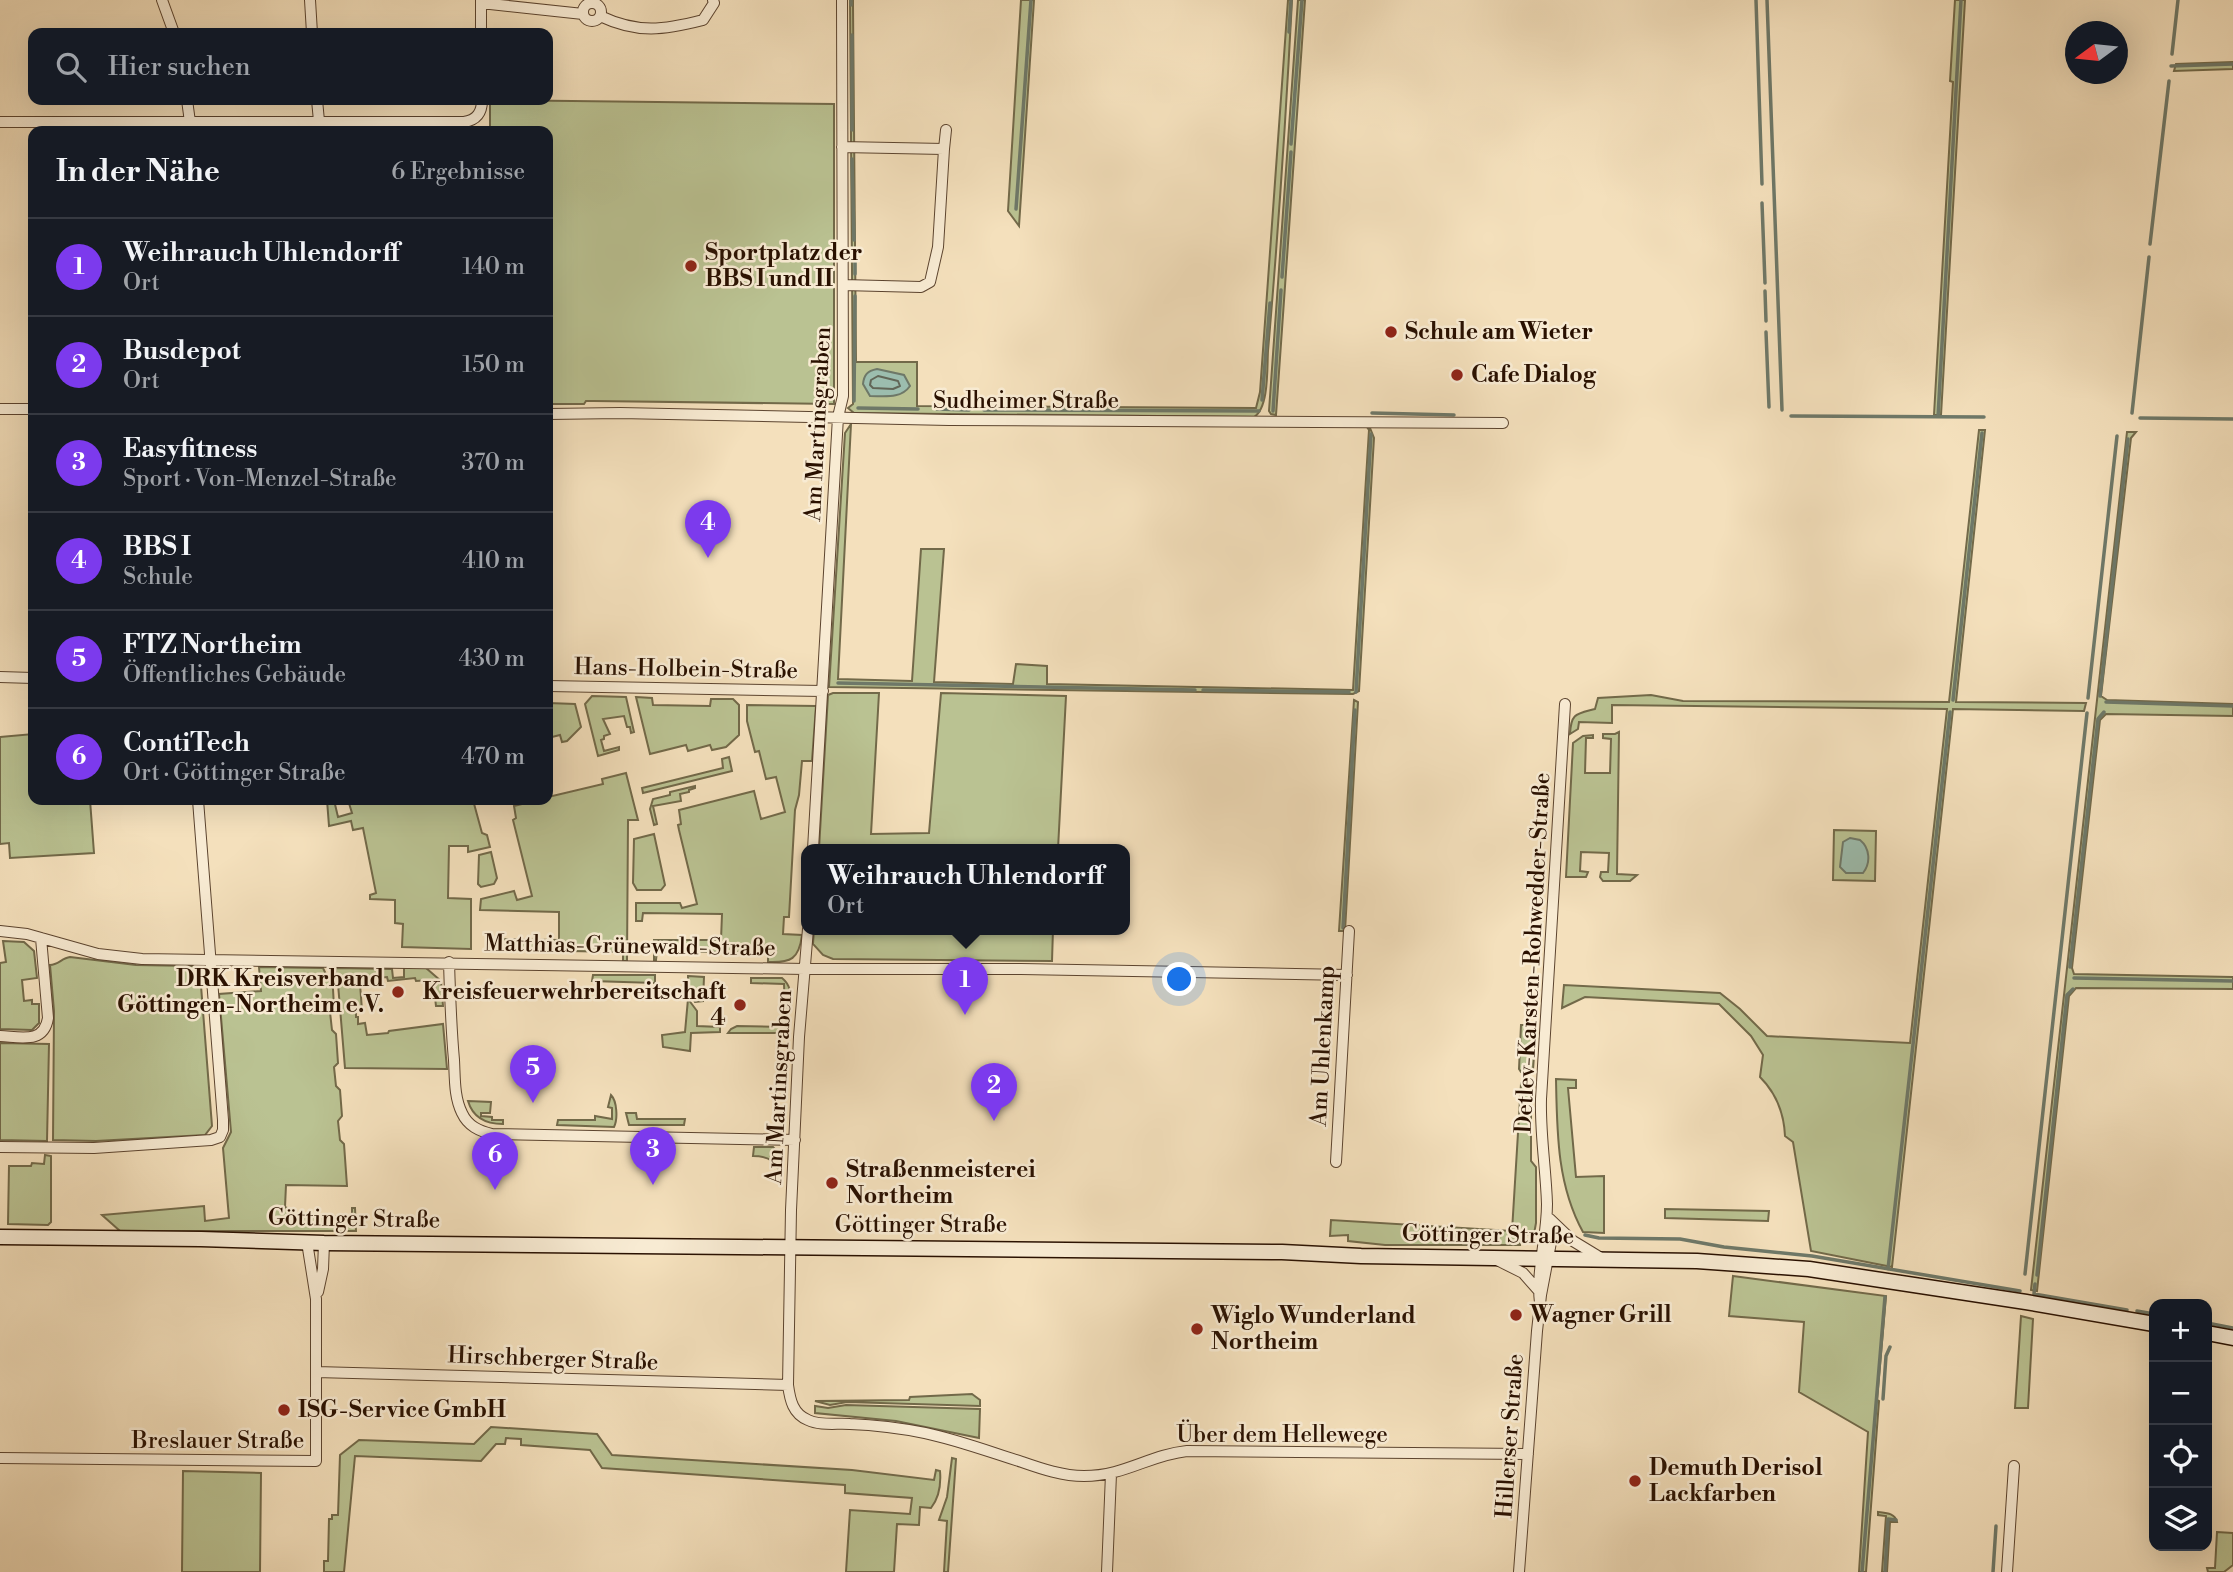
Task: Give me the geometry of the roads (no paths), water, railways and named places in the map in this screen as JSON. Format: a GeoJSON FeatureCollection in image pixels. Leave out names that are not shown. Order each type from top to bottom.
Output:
{"type":"FeatureCollection","features":[{"type":"Feature","properties":{"kind":"main road","name":"Göttinger Straße"},"geometry":{"type":"LineString","coordinates":[[0,1237],[324,1243],[1282,1252],[1697,1261],[1840,1273],[2149,1323]]}},
{"type":"Feature","properties":{"kind":"main road"},"geometry":{"type":"LineString","coordinates":[[2212,1334],[2233,1338]]}},
{"type":"Feature","properties":{"kind":"street"},"geometry":{"type":"LineString","coordinates":[[162,0],[172,28]]}},
{"type":"Feature","properties":{"kind":"street"},"geometry":{"type":"LineString","coordinates":[[310,0],[312,28]]}},
{"type":"Feature","properties":{"kind":"street"},"geometry":{"type":"LineString","coordinates":[[600,16],[620,25],[669,29],[703,20],[714,3],[713,0]]}},
{"type":"Feature","properties":{"kind":"street","name":"Am Martinsgraben"},"geometry":{"type":"LineString","coordinates":[[813,844],[838,417],[843,396],[842,0]]}},
{"type":"Feature","properties":{"kind":"street"},"geometry":{"type":"LineString","coordinates":[[481,28],[481,2],[583,14],[591,21],[600,16],[600,7],[592,1],[585,6],[583,14]]}},
{"type":"Feature","properties":{"kind":"street"},"geometry":{"type":"LineString","coordinates":[[188,105],[190,122]]}},
{"type":"Feature","properties":{"kind":"street"},"geometry":{"type":"LineString","coordinates":[[317,105],[319,121]]}},
{"type":"Feature","properties":{"kind":"street"},"geometry":{"type":"LineString","coordinates":[[0,122],[464,122],[478,115],[481,105]]}},
{"type":"Feature","properties":{"kind":"street"},"geometry":{"type":"LineString","coordinates":[[843,285],[921,287],[930,282],[938,247],[946,130]]}},
{"type":"Feature","properties":{"kind":"street"},"geometry":{"type":"LineString","coordinates":[[842,147],[944,149]]}},
{"type":"Feature","properties":{"kind":"street"},"geometry":{"type":"LineString","coordinates":[[0,409],[28,410]]}},
{"type":"Feature","properties":{"kind":"street","name":"Sudheimer Straße"},"geometry":{"type":"LineString","coordinates":[[553,414],[1503,423]]}},
{"type":"Feature","properties":{"kind":"street"},"geometry":{"type":"LineString","coordinates":[[0,677],[28,678]]}},
{"type":"Feature","properties":{"kind":"street","name":"Hans-Holbein-Straße"},"geometry":{"type":"LineString","coordinates":[[553,686],[823,691]]}},
{"type":"Feature","properties":{"kind":"street","name":"Detlev-Karsten-Rohwedder-Straße"},"geometry":{"type":"LineString","coordinates":[[1545,1258],[1546,1204],[1541,1099],[1565,704]]}},
{"type":"Feature","properties":{"kind":"street"},"geometry":{"type":"LineString","coordinates":[[0,1147],[94,1149],[211,1140],[220,1137],[223,1120],[198,805]]}},
{"type":"Feature","properties":{"kind":"street","name":"Matthias-Grünewald-Straße"},"geometry":{"type":"LineString","coordinates":[[0,931],[15,932],[115,957],[1347,975]]}},
{"type":"Feature","properties":{"kind":"street","name":"Am Uhlenkamp"},"geometry":{"type":"LineString","coordinates":[[1336,1162],[1349,932]]}},
{"type":"Feature","properties":{"kind":"street","name":"Am Martinsgraben"},"geometry":{"type":"LineString","coordinates":[[790,1248],[808,935]]}},
{"type":"Feature","properties":{"kind":"street"},"geometry":{"type":"LineString","coordinates":[[0,1037],[37,1036],[46,1029],[48,1018],[41,939]]}},
{"type":"Feature","properties":{"kind":"street"},"geometry":{"type":"LineString","coordinates":[[449,962],[457,1099],[470,1125],[481,1131],[492,1135],[794,1140]]}},
{"type":"Feature","properties":{"kind":"street","name":"Detlev-Karsten-Rohwedder-Straße"},"geometry":{"type":"LineString","coordinates":[[1545,1258],[1552,1237],[1546,1204]]}},
{"type":"Feature","properties":{"kind":"street"},"geometry":{"type":"LineString","coordinates":[[1550,1219],[1573,1241],[1601,1259]]}},
{"type":"Feature","properties":{"kind":"street","name":"Breslauer Straße"},"geometry":{"type":"LineString","coordinates":[[0,1458],[316,1461],[316,1299],[307,1242]]}},
{"type":"Feature","properties":{"kind":"street","name":"Breslauer Straße"},"geometry":{"type":"LineString","coordinates":[[316,1299],[323,1269],[324,1243]]}},
{"type":"Feature","properties":{"kind":"street","name":"Über dem Hellewege"},"geometry":{"type":"LineString","coordinates":[[790,1248],[788,1385],[793,1408],[808,1420],[818,1423],[876,1426],[925,1433],[1063,1474],[1083,1476],[1111,1474],[1157,1457],[1187,1451],[1528,1454]]}},
{"type":"Feature","properties":{"kind":"street"},"geometry":{"type":"LineString","coordinates":[[1493,1258],[1522,1273],[1538,1290]]}},
{"type":"Feature","properties":{"kind":"street","name":"Hillerser Straße"},"geometry":{"type":"LineString","coordinates":[[1540,1303],[1538,1273],[1545,1258]]}},
{"type":"Feature","properties":{"kind":"street","name":"Hillerser Straße"},"geometry":{"type":"LineString","coordinates":[[1519,1572],[1545,1258]]}},
{"type":"Feature","properties":{"kind":"street","name":"Hirschberger Straße"},"geometry":{"type":"LineString","coordinates":[[316,1372],[788,1385]]}},
{"type":"Feature","properties":{"kind":"street"},"geometry":{"type":"LineString","coordinates":[[2007,1572],[2014,1466]]}},
{"type":"Feature","properties":{"kind":"street"},"geometry":{"type":"LineString","coordinates":[[1107,1572],[1111,1474]]}},
{"type":"Feature","properties":{"kind":"water"},"geometry":{"type":"Polygon","coordinates":[[[877,369],[904,375],[910,386],[897,395],[870,396],[863,381],[868,372],[877,369]]]}},
{"type":"Feature","properties":{"kind":"water"},"geometry":{"type":"Polygon","coordinates":[[[1850,838],[1860,840],[1867,851],[1868,860],[1863,873],[1846,873],[1840,867],[1843,842],[1850,838]]]}},
{"type":"Feature","properties":{"kind":"waterway"},"geometry":{"type":"LineString","coordinates":[[851,0],[851,5]]}},
{"type":"Feature","properties":{"kind":"waterway"},"geometry":{"type":"LineString","coordinates":[[1016,209],[1031,0]]}},
{"type":"Feature","properties":{"kind":"waterway"},"geometry":{"type":"LineString","coordinates":[[1289,32],[1291,0]]}},
{"type":"Feature","properties":{"kind":"waterway"},"geometry":{"type":"LineString","coordinates":[[1291,144],[1302,0]]}},
{"type":"Feature","properties":{"kind":"waterway"},"geometry":{"type":"LineString","coordinates":[[1756,0],[1762,184]]}},
{"type":"Feature","properties":{"kind":"waterway"},"geometry":{"type":"LineString","coordinates":[[1767,0],[1782,410]]}},
{"type":"Feature","properties":{"kind":"waterway"},"geometry":{"type":"LineString","coordinates":[[1938,417],[1961,0]]}},
{"type":"Feature","properties":{"kind":"waterway"},"geometry":{"type":"LineString","coordinates":[[2172,54],[2178,0]]}},
{"type":"Feature","properties":{"kind":"waterway"},"geometry":{"type":"LineString","coordinates":[[852,35],[852,130]]}},
{"type":"Feature","properties":{"kind":"waterway"},"geometry":{"type":"LineString","coordinates":[[2171,66],[2233,64]]}},
{"type":"Feature","properties":{"kind":"waterway"},"geometry":{"type":"LineString","coordinates":[[2150,244],[2169,81]]}},
{"type":"Feature","properties":{"kind":"waterway"},"geometry":{"type":"LineString","coordinates":[[1282,277],[1291,152]]}},
{"type":"Feature","properties":{"kind":"waterway"},"geometry":{"type":"LineString","coordinates":[[852,159],[854,240]]}},
{"type":"Feature","properties":{"kind":"waterway"},"geometry":{"type":"LineString","coordinates":[[1762,203],[1765,283]]}},
{"type":"Feature","properties":{"kind":"waterway"},"geometry":{"type":"LineString","coordinates":[[855,251],[855,274]]}},
{"type":"Feature","properties":{"kind":"waterway"},"geometry":{"type":"LineString","coordinates":[[2132,413],[2149,257]]}},
{"type":"Feature","properties":{"kind":"waterway"},"geometry":{"type":"LineString","coordinates":[[1273,411],[1281,290]]}},
{"type":"Feature","properties":{"kind":"waterway"},"geometry":{"type":"LineString","coordinates":[[1765,291],[1766,321]]}},
{"type":"Feature","properties":{"kind":"waterway"},"geometry":{"type":"LineString","coordinates":[[854,401],[855,296]]}},
{"type":"Feature","properties":{"kind":"waterway"},"geometry":{"type":"LineString","coordinates":[[1262,400],[1270,303]]}},
{"type":"Feature","properties":{"kind":"waterway"},"geometry":{"type":"LineString","coordinates":[[1766,332],[1769,407]]}},
{"type":"Feature","properties":{"kind":"waterway"},"geometry":{"type":"LineString","coordinates":[[858,408],[918,409]]}},
{"type":"Feature","properties":{"kind":"waterway"},"geometry":{"type":"LineString","coordinates":[[937,409],[969,410]]}},
{"type":"Feature","properties":{"kind":"waterway"},"geometry":{"type":"LineString","coordinates":[[984,410],[1259,411]]}},
{"type":"Feature","properties":{"kind":"waterway"},"geometry":{"type":"LineString","coordinates":[[1372,413],[1454,415]]}},
{"type":"Feature","properties":{"kind":"waterway"},"geometry":{"type":"LineString","coordinates":[[1791,416],[1984,417]]}},
{"type":"Feature","properties":{"kind":"waterway"},"geometry":{"type":"LineString","coordinates":[[2140,418],[2233,419]]}},
{"type":"Feature","properties":{"kind":"waterway"},"geometry":{"type":"LineString","coordinates":[[1953,700],[1982,433]]}},
{"type":"Feature","properties":{"kind":"waterway"},"geometry":{"type":"LineString","coordinates":[[1356,692],[1371,434]]}},
{"type":"Feature","properties":{"kind":"waterway"},"geometry":{"type":"LineString","coordinates":[[2088,698],[2117,436]]}},
{"type":"Feature","properties":{"kind":"waterway"},"geometry":{"type":"LineString","coordinates":[[2100,696],[2128,439]]}},
{"type":"Feature","properties":{"kind":"waterway"},"geometry":{"type":"LineString","coordinates":[[838,683],[1195,690]]}},
{"type":"Feature","properties":{"kind":"waterway"},"geometry":{"type":"LineString","coordinates":[[1203,690],[1349,692]]}},
{"type":"Feature","properties":{"kind":"waterway"},"geometry":{"type":"LineString","coordinates":[[2106,702],[2233,706]]}},
{"type":"Feature","properties":{"kind":"waterway"},"geometry":{"type":"LineString","coordinates":[[1343,928],[1355,710]]}},
{"type":"Feature","properties":{"kind":"waterway"},"geometry":{"type":"LineString","coordinates":[[1888,1269],[1950,712]]}},
{"type":"Feature","properties":{"kind":"waterway"},"geometry":{"type":"LineString","coordinates":[[2070,967],[2098,719],[2104,712]]}},
{"type":"Feature","properties":{"kind":"waterway"},"geometry":{"type":"LineString","coordinates":[[2025,1274],[2087,713]]}},
{"type":"Feature","properties":{"kind":"waterway"},"geometry":{"type":"LineString","coordinates":[[2074,978],[2233,981]]}},
{"type":"Feature","properties":{"kind":"waterway"},"geometry":{"type":"LineString","coordinates":[[2037,1275],[2067,995],[2073,989]]}},
{"type":"Feature","properties":{"kind":"waterway"},"geometry":{"type":"LineString","coordinates":[[1585,1235],[1599,1238],[1680,1239],[1724,1247],[1812,1256],[2020,1291]]}},
{"type":"Feature","properties":{"kind":"waterway"},"geometry":{"type":"LineString","coordinates":[[2035,1284],[2034,1294],[2127,1310]]}},
{"type":"Feature","properties":{"kind":"waterway"},"geometry":{"type":"LineString","coordinates":[[1862,1572],[1885,1297]]}},
{"type":"Feature","properties":{"kind":"waterway"},"geometry":{"type":"LineString","coordinates":[[2137,1311],[2149,1313]]}},
{"type":"Feature","properties":{"kind":"waterway"},"geometry":{"type":"LineString","coordinates":[[2212,1324],[2233,1328]]}},
{"type":"Feature","properties":{"kind":"waterway"},"geometry":{"type":"LineString","coordinates":[[1883,1399],[1886,1356],[1890,1347]]}},
{"type":"Feature","properties":{"kind":"waterway"},"geometry":{"type":"LineString","coordinates":[[1885,1572],[1888,1519],[1896,1520]]}},
{"type":"Feature","properties":{"kind":"waterway"},"geometry":{"type":"LineString","coordinates":[[1993,1572],[1996,1526]]}},
{"type":"Feature","properties":{"kind":"place","name":"Sportplatz der BBS I und II"},"geometry":{"type":"Point","coordinates":[691,266]}},
{"type":"Feature","properties":{"kind":"place","name":"Schule am Wieter"},"geometry":{"type":"Point","coordinates":[1391,332]}},
{"type":"Feature","properties":{"kind":"place","name":"Cafe Dialog"},"geometry":{"type":"Point","coordinates":[1457,375]}},
{"type":"Feature","properties":{"kind":"place","name":"BBS I"},"geometry":{"type":"Point","coordinates":[708,558]}},
{"type":"Feature","properties":{"kind":"place","name":"DRK Kreisverband Göttingen-Northeim e.V."},"geometry":{"type":"Point","coordinates":[398,992]}},
{"type":"Feature","properties":{"kind":"place","name":"Kreisfeuerwehrbereitschaft 4"},"geometry":{"type":"Point","coordinates":[740,1005]}},
{"type":"Feature","properties":{"kind":"place","name":"Weihrauch Uhlendorff"},"geometry":{"type":"Point","coordinates":[965,1015]}},
{"type":"Feature","properties":{"kind":"place","name":"FTZ Northeim"},"geometry":{"type":"Point","coordinates":[533,1103]}},
{"type":"Feature","properties":{"kind":"place","name":"Busdepot"},"geometry":{"type":"Point","coordinates":[994,1121]}},
{"type":"Feature","properties":{"kind":"place","name":"Straßenmeisterei Northeim"},"geometry":{"type":"Point","coordinates":[832,1183]}},
{"type":"Feature","properties":{"kind":"place","name":"Easyfitness"},"geometry":{"type":"Point","coordinates":[653,1185]}},
{"type":"Feature","properties":{"kind":"place","name":"ContiTech"},"geometry":{"type":"Point","coordinates":[495,1190]}},
{"type":"Feature","properties":{"kind":"place","name":"Wagner Grill"},"geometry":{"type":"Point","coordinates":[1516,1315]}},
{"type":"Feature","properties":{"kind":"place","name":"Wiglo Wunderland Northeim"},"geometry":{"type":"Point","coordinates":[1197,1329]}},
{"type":"Feature","properties":{"kind":"place","name":"ISG-Service GmbH"},"geometry":{"type":"Point","coordinates":[284,1410]}},
{"type":"Feature","properties":{"kind":"place","name":"Demuth Derisol Lackfarben"},"geometry":{"type":"Point","coordinates":[1635,1481]}}]}
